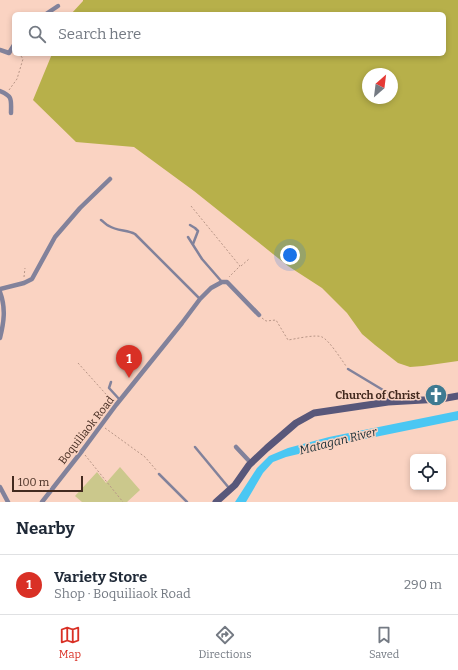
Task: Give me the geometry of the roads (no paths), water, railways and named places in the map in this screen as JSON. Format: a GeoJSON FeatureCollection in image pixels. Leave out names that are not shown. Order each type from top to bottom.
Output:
{"type":"FeatureCollection","features":[{"type":"Feature","properties":{"kind":"street"},"geometry":{"type":"LineString","coordinates":[[49,12],[58,6]]}},
{"type":"Feature","properties":{"kind":"street"},"geometry":{"type":"LineString","coordinates":[[0,50],[9,53],[12,48]]}},
{"type":"Feature","properties":{"kind":"street"},"geometry":{"type":"LineString","coordinates":[[0,91],[7,94],[11,98],[11,113]]}},
{"type":"Feature","properties":{"kind":"street"},"geometry":{"type":"LineString","coordinates":[[0,338],[4,310],[0,291],[32,279],[55,237],[80,208],[110,179]]}},
{"type":"Feature","properties":{"kind":"street"},"geometry":{"type":"LineString","coordinates":[[222,282],[227,282],[259,315]]}},
{"type":"Feature","properties":{"kind":"street","name":"Boquiliaok Road"},"geometry":{"type":"LineString","coordinates":[[42,502],[200,299],[211,288],[222,282]]}},
{"type":"Feature","properties":{"kind":"street"},"geometry":{"type":"LineString","coordinates":[[216,502],[231,490],[252,463],[296,423],[314,413],[388,402],[441,399],[458,396]]}},
{"type":"Feature","properties":{"kind":"street"},"geometry":{"type":"LineString","coordinates":[[236,447],[252,463]]}},
{"type":"Feature","properties":{"kind":"street"},"geometry":{"type":"LineString","coordinates":[[0,487],[8,502]]}},
{"type":"Feature","properties":{"kind":"lane"},"geometry":{"type":"LineString","coordinates":[[101,220],[109,227],[135,234],[200,299]]}},
{"type":"Feature","properties":{"kind":"lane"},"geometry":{"type":"LineString","coordinates":[[190,225],[198,231],[193,245]]}},
{"type":"Feature","properties":{"kind":"lane"},"geometry":{"type":"LineString","coordinates":[[188,237],[202,259],[222,282]]}},
{"type":"Feature","properties":{"kind":"lane"},"geometry":{"type":"LineString","coordinates":[[348,368],[388,394],[388,402]]}},
{"type":"Feature","properties":{"kind":"lane"},"geometry":{"type":"LineString","coordinates":[[111,382],[109,388],[120,400]]}},
{"type":"Feature","properties":{"kind":"lane"},"geometry":{"type":"LineString","coordinates":[[195,448],[231,490]]}},
{"type":"Feature","properties":{"kind":"lane"},"geometry":{"type":"LineString","coordinates":[[159,474],[187,502]]}},
{"type":"Feature","properties":{"kind":"water","name":"Matagan River"},"geometry":{"type":"Polygon","coordinates":[[[458,411],[458,420],[336,445],[286,457],[273,462],[263,473],[246,502],[235,502],[257,468],[269,456],[288,448],[329,437],[458,411]]]}},
{"type":"Feature","properties":{"kind":"place","name":"Variety Store"},"geometry":{"type":"Point","coordinates":[129,378]}},
{"type":"Feature","properties":{"kind":"place","name":"Church of Christ"},"geometry":{"type":"Point","coordinates":[436,395]}}]}
